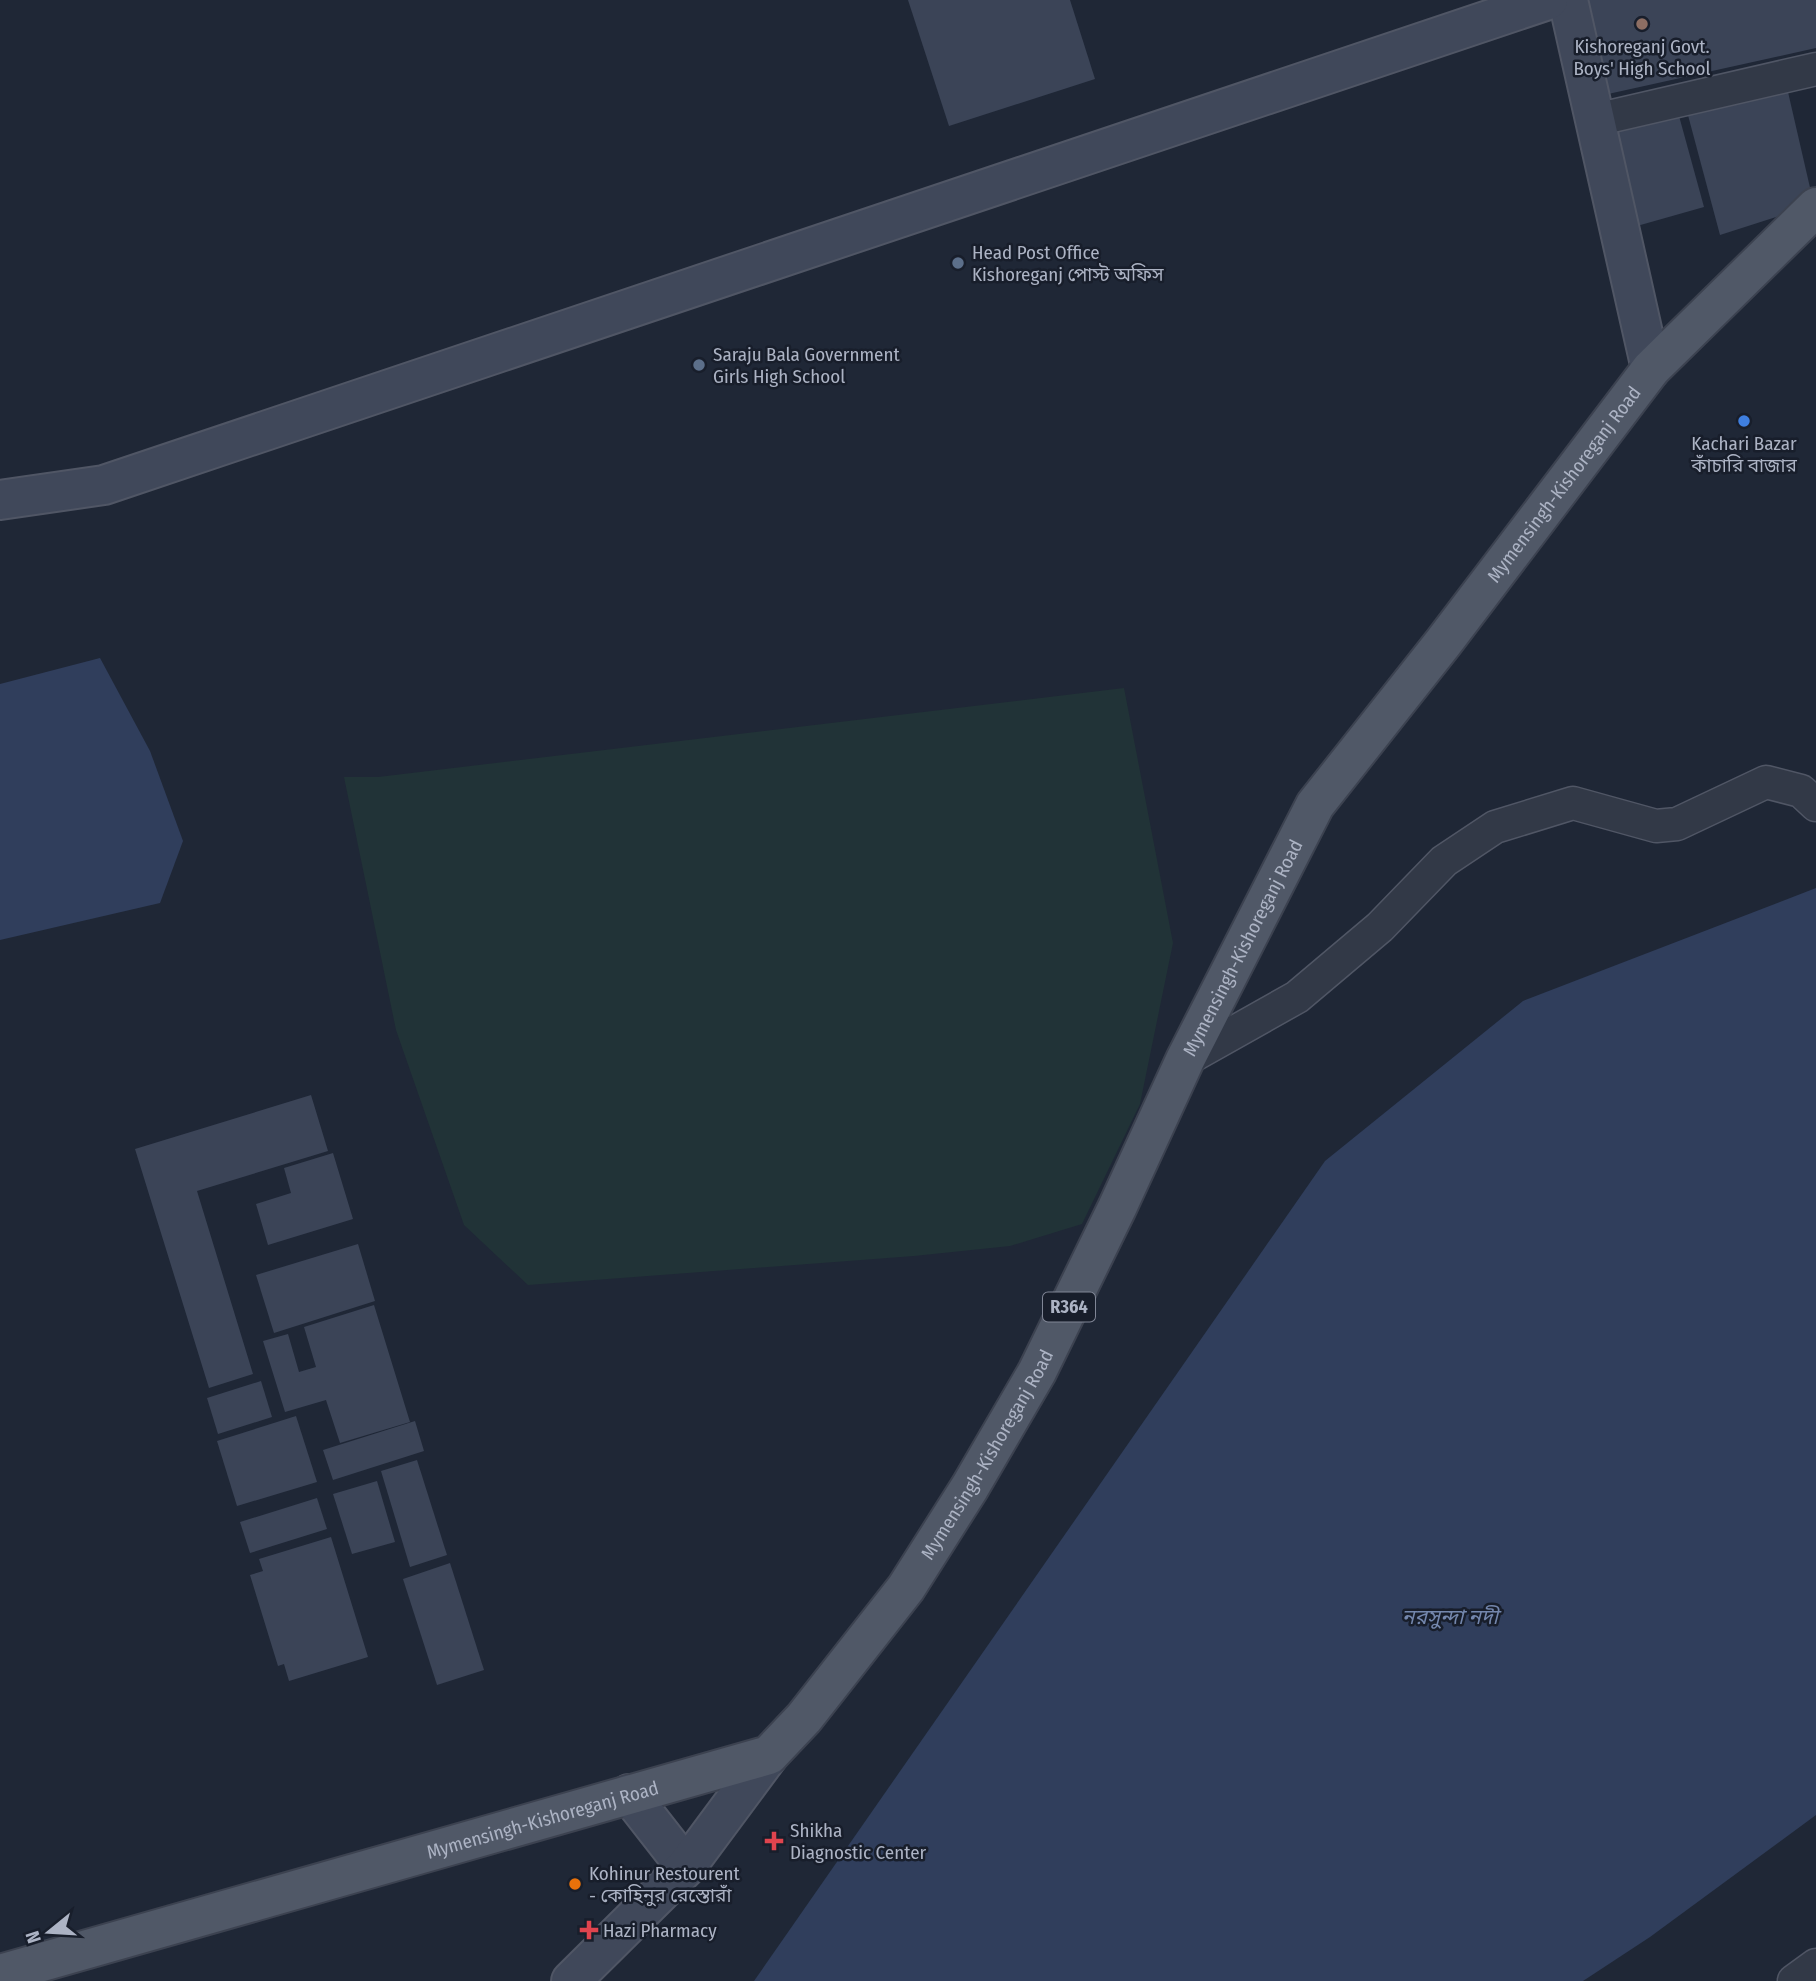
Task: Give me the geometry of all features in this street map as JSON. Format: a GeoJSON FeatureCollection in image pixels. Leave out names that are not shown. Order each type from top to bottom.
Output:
{"type":"FeatureCollection","features":[{"type":"Feature","properties":{"kind":"main road","name":"Mymensingh-Kishoreganj Road"},"geometry":{"type":"LineString","coordinates":[[0,1974],[769,1755],[804,1718],[906,1588],[970,1487],[1037,1372],[1185,1060],[1315,805],[1443,643],[1651,369],[1816,207]]}},
{"type":"Feature","properties":{"kind":"street"},"geometry":{"type":"LineString","coordinates":[[0,500],[104,485],[1548,0]]}},
{"type":"Feature","properties":{"kind":"street"},"geometry":{"type":"LineString","coordinates":[[1568,0],[1651,369]]}},
{"type":"Feature","properties":{"kind":"street"},"geometry":{"type":"LineString","coordinates":[[1595,120],[1816,69]]}},
{"type":"Feature","properties":{"kind":"street"},"geometry":{"type":"LineString","coordinates":[[1185,1060],[1297,997],[1380,928],[1444,861],[1495,827],[1573,803],[1656,826],[1677,824],[1766,782],[1808,798]]}},
{"type":"Feature","properties":{"kind":"street"},"geometry":{"type":"LineString","coordinates":[[571,1981],[686,1867],[769,1755]]}},
{"type":"Feature","properties":{"kind":"street"},"geometry":{"type":"LineString","coordinates":[[629,1794],[686,1867]]}},
{"type":"Feature","properties":{"kind":"street"},"geometry":{"type":"LineString","coordinates":[[1794,1981],[1816,1965]]}},
{"type":"Feature","properties":{"kind":"shaded area"},"geometry":{"type":"Polygon","coordinates":[[[1124,688],[1173,943],[1140,1104],[1082,1224],[1010,1246],[914,1256],[528,1285],[464,1225],[396,1030],[344,777],[378,777],[1124,688]]]}},
{"type":"Feature","properties":{"kind":"water"},"geometry":{"type":"Polygon","coordinates":[[[100,658],[150,751],[183,841],[160,903],[0,940],[0,684],[100,658]]]}},
{"type":"Feature","properties":{"kind":"water","name":"নরসুন্দা নদী"},"geometry":{"type":"Polygon","coordinates":[[[1816,888],[1816,1815],[1650,1937],[1583,1981],[754,1981],[1325,1161],[1523,1001],[1816,888]]]}},
{"type":"Feature","properties":{"kind":"building"},"geometry":{"type":"Polygon","coordinates":[[[908,0],[1070,0],[1095,79],[949,126],[908,0]]]}},
{"type":"Feature","properties":{"kind":"building"},"geometry":{"type":"Polygon","coordinates":[[[1565,0],[1816,0],[1816,48],[1590,98],[1565,0]]]}},
{"type":"Feature","properties":{"kind":"building"},"geometry":{"type":"Polygon","coordinates":[[[1785,79],[1814,205],[1720,235],[1685,104],[1785,79]]]}},
{"type":"Feature","properties":{"kind":"building"},"geometry":{"type":"Polygon","coordinates":[[[1676,105],[1704,207],[1637,226],[1609,123],[1676,105]]]}},
{"type":"Feature","properties":{"kind":"building"},"geometry":{"type":"Polygon","coordinates":[[[311,1095],[328,1151],[197,1191],[253,1374],[209,1388],[135,1149],[311,1095]]]}},
{"type":"Feature","properties":{"kind":"building"},"geometry":{"type":"Polygon","coordinates":[[[333,1153],[353,1219],[268,1245],[256,1204],[291,1193],[284,1168],[333,1153]]]}},
{"type":"Feature","properties":{"kind":"building"},"geometry":{"type":"Polygon","coordinates":[[[358,1244],[375,1301],[274,1333],[256,1275],[358,1244]]]}},
{"type":"Feature","properties":{"kind":"building"},"geometry":{"type":"Polygon","coordinates":[[[374,1305],[410,1422],[340,1443],[326,1400],[285,1412],[263,1341],[288,1334],[299,1372],[316,1367],[304,1327],[374,1305]]]}},
{"type":"Feature","properties":{"kind":"building"},"geometry":{"type":"Polygon","coordinates":[[[261,1381],[272,1417],[218,1434],[207,1398],[261,1381]]]}},
{"type":"Feature","properties":{"kind":"building"},"geometry":{"type":"Polygon","coordinates":[[[296,1416],[317,1482],[237,1506],[217,1441],[296,1416]]]}},
{"type":"Feature","properties":{"kind":"building"},"geometry":{"type":"Polygon","coordinates":[[[415,1421],[424,1451],[333,1480],[323,1450],[415,1421]]]}},
{"type":"Feature","properties":{"kind":"building"},"geometry":{"type":"Polygon","coordinates":[[[417,1460],[447,1555],[410,1567],[381,1471],[417,1460]]]}},
{"type":"Feature","properties":{"kind":"building"},"geometry":{"type":"Polygon","coordinates":[[[377,1481],[395,1542],[352,1554],[333,1494],[377,1481]]]}},
{"type":"Feature","properties":{"kind":"building"},"geometry":{"type":"Polygon","coordinates":[[[317,1498],[327,1529],[250,1553],[240,1522],[317,1498]]]}},
{"type":"Feature","properties":{"kind":"building"},"geometry":{"type":"Polygon","coordinates":[[[331,1537],[368,1657],[289,1681],[284,1664],[278,1666],[250,1575],[263,1571],[259,1559],[331,1537]]]}},
{"type":"Feature","properties":{"kind":"building"},"geometry":{"type":"Polygon","coordinates":[[[450,1563],[484,1670],[437,1685],[403,1579],[450,1563]]]}},
{"type":"Feature","properties":{"kind":"place","name":"Kishoreganj Govt. Boys' High School"},"geometry":{"type":"Point","coordinates":[1642,24]}},
{"type":"Feature","properties":{"kind":"place","name":"Head Post Office Kishoreganj পোস্ট অফিস"},"geometry":{"type":"Point","coordinates":[958,263]}},
{"type":"Feature","properties":{"kind":"place","name":"Saraju Bala Government Girls High School"},"geometry":{"type":"Point","coordinates":[699,365]}},
{"type":"Feature","properties":{"kind":"place","name":"Kachari Bazar কাঁচারি বাজার"},"geometry":{"type":"Point","coordinates":[1744,421]}},
{"type":"Feature","properties":{"kind":"place","name":"Shikha Diagnostic Center"},"geometry":{"type":"Point","coordinates":[774,1841]}},
{"type":"Feature","properties":{"kind":"place","name":"Kohinur Restourent - কোহিনুর রেস্তোরাঁ"},"geometry":{"type":"Point","coordinates":[575,1884]}},
{"type":"Feature","properties":{"kind":"place","name":"Hazi Pharmacy"},"geometry":{"type":"Point","coordinates":[589,1930]}}]}
